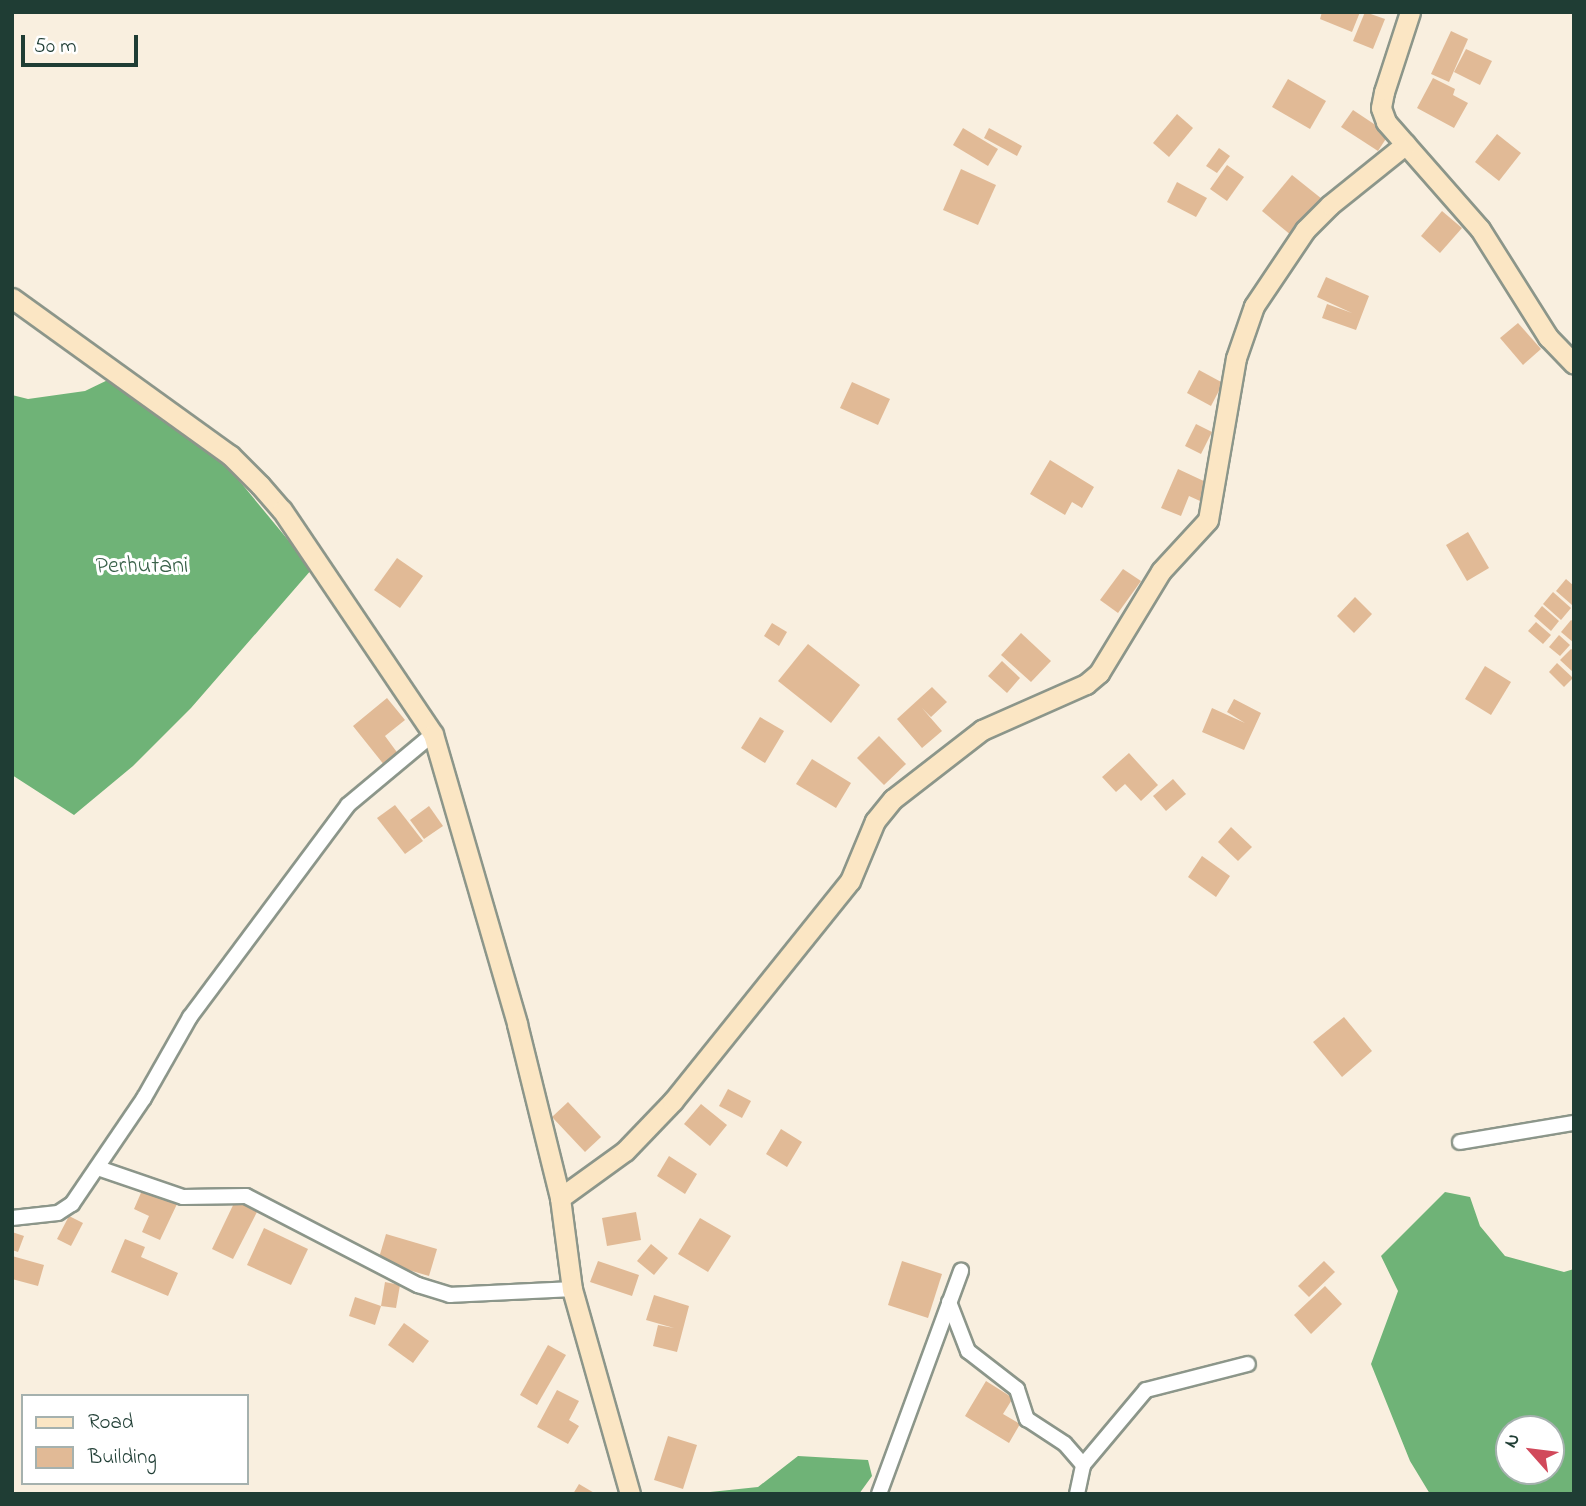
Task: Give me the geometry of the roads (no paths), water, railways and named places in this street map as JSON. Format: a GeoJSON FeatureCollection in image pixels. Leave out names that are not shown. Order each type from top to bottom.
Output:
{"type":"FeatureCollection","features":[{"type":"Feature","properties":{"kind":"street"},"geometry":{"type":"LineString","coordinates":[[1410,12],[1381,108],[1386,122],[1479,229],[1548,337],[1574,364]]}},
{"type":"Feature","properties":{"kind":"street"},"geometry":{"type":"LineString","coordinates":[[560,1198],[625,1151],[673,1101],[850,881],[875,821],[893,799],[982,730],[1086,684],[1099,673],[1161,571],[1208,520],[1236,358],[1254,306],[1305,230],[1406,144]]}},
{"type":"Feature","properties":{"kind":"street"},"geometry":{"type":"LineString","coordinates":[[12,298],[230,455],[260,485],[282,510],[433,733],[517,1024],[560,1198],[572,1289],[630,1494]]}},
{"type":"Feature","properties":{"kind":"street"},"geometry":{"type":"LineString","coordinates":[[12,1218],[65,1209],[98,1168],[190,1017],[348,805],[433,733]]}},
{"type":"Feature","properties":{"kind":"street"},"geometry":{"type":"LineString","coordinates":[[1460,1142],[1574,1123]]}},
{"type":"Feature","properties":{"kind":"street"},"geometry":{"type":"LineString","coordinates":[[98,1168],[183,1197],[246,1196],[418,1285],[450,1295],[572,1289]]}},
{"type":"Feature","properties":{"kind":"street"},"geometry":{"type":"LineString","coordinates":[[879,1494],[961,1271]]}},
{"type":"Feature","properties":{"kind":"street"},"geometry":{"type":"LineString","coordinates":[[949,1302],[968,1351],[1017,1389],[1027,1419],[1065,1444],[1083,1465]]}},
{"type":"Feature","properties":{"kind":"street"},"geometry":{"type":"LineString","coordinates":[[1077,1494],[1083,1465],[1154,1386],[1248,1364]]}},
{"type":"Feature","properties":{"kind":"park label","name":"Perhutani"},"geometry":{"type":"Point","coordinates":[142,567]}}]}
